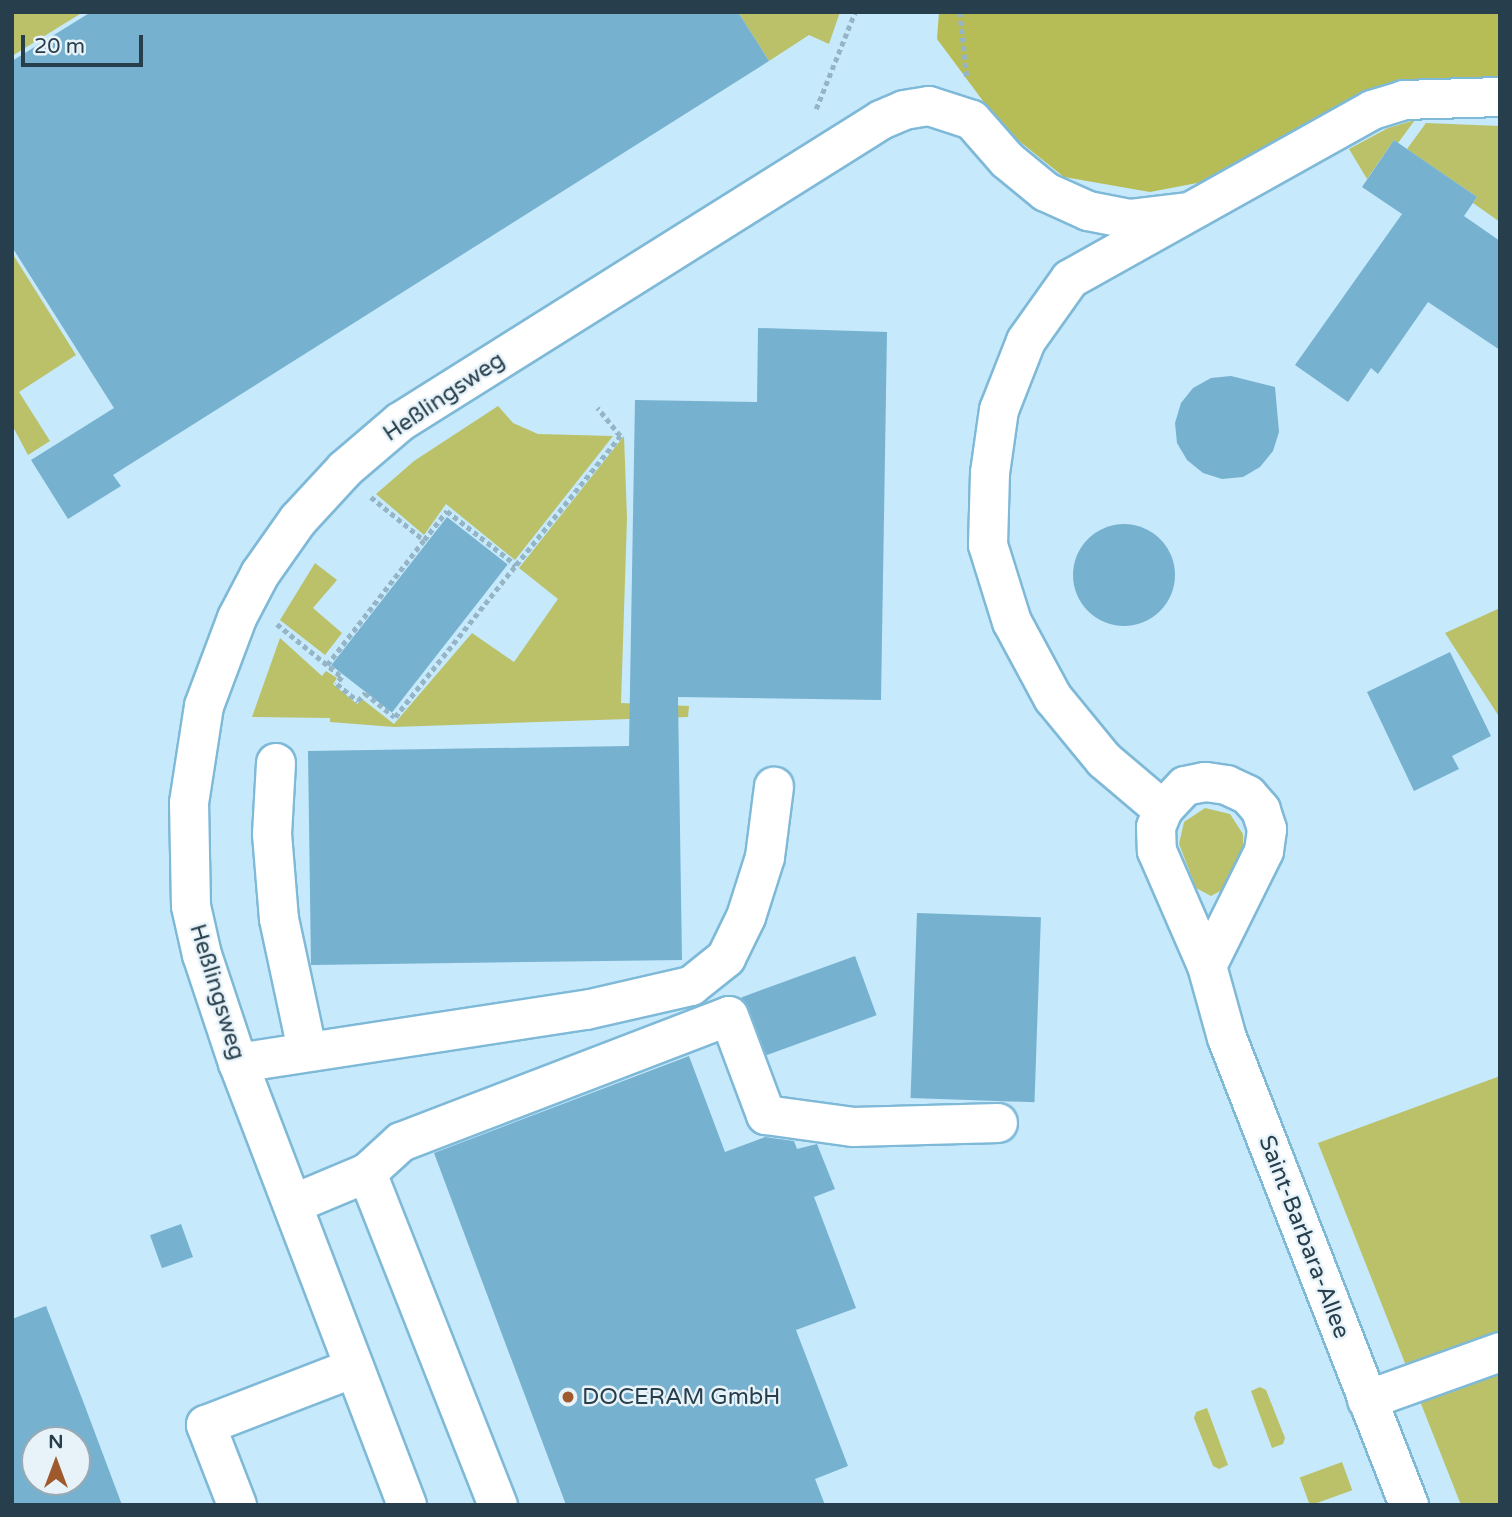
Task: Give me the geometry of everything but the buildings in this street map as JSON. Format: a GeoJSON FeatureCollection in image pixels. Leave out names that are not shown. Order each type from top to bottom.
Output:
{"type":"FeatureCollection","features":[{"type":"Feature","properties":{"kind":"street"},"geometry":{"type":"LineString","coordinates":[[1207,966],[1264,850],[1264,819],[1248,795],[1227,785],[1205,782],[1185,786],[1163,810],[1104,760],[1053,698],[1012,622],[988,545],[990,473],[999,410],[1026,341],[1070,279],[1188,212],[1228,194],[1373,110],[1404,100],[1500,97]]}},
{"type":"Feature","properties":{"kind":"street","name":"Heßlingsweg"},"geometry":{"type":"LineString","coordinates":[[407,1505],[238,1063],[202,955],[191,906],[189,803],[204,706],[218,667],[260,575],[298,520],[345,469],[410,415],[881,120],[929,106],[972,120]]}},
{"type":"Feature","properties":{"kind":"street"},"geometry":{"type":"LineString","coordinates":[[972,120],[1007,160],[1046,192],[1088,211],[1129,219],[1188,212]]}},
{"type":"Feature","properties":{"kind":"street"},"geometry":{"type":"LineString","coordinates":[[276,763],[272,834],[279,919],[307,1050]]}},
{"type":"Feature","properties":{"kind":"street"},"geometry":{"type":"LineString","coordinates":[[238,1063],[307,1050],[586,1010],[691,986],[726,958],[747,917],[765,857],[774,787]]}},
{"type":"Feature","properties":{"kind":"street","name":"Saint-Barbara-Allee"},"geometry":{"type":"LineString","coordinates":[[1163,810],[1156,827],[1157,851],[1207,966],[1227,1038],[1409,1505]]}},
{"type":"Feature","properties":{"kind":"street"},"geometry":{"type":"LineString","coordinates":[[293,1205],[367,1173],[401,1142],[729,1016],[766,1115],[854,1127],[998,1123]]}},
{"type":"Feature","properties":{"kind":"street"},"geometry":{"type":"LineString","coordinates":[[367,1173],[498,1505]]}},
{"type":"Feature","properties":{"kind":"street"},"geometry":{"type":"LineString","coordinates":[[1367,1400],[1500,1352]]}},
{"type":"Feature","properties":{"kind":"street"},"geometry":{"type":"LineString","coordinates":[[237,1505],[206,1425],[354,1368]]}},
{"type":"Feature","properties":{"kind":"path"},"geometry":{"type":"LineString","coordinates":[[816,109],[855,12]]}},
{"type":"Feature","properties":{"kind":"path"},"geometry":{"type":"LineString","coordinates":[[960,12],[972,120]]}},
{"type":"Feature","properties":{"kind":"path"},"geometry":{"type":"LineString","coordinates":[[271,619],[342,677],[337,684],[358,701],[365,693],[395,717],[620,436],[597,408]]}},
{"type":"Feature","properties":{"kind":"path"},"geometry":{"type":"LineString","coordinates":[[365,492],[424,540]]}},
{"type":"Feature","properties":{"kind":"path"},"geometry":{"type":"LineString","coordinates":[[327,665],[447,511],[516,565]]}},
{"type":"Feature","properties":{"kind":"green space"},"geometry":{"type":"Polygon","coordinates":[[[12,12],[79,12],[80,14],[12,56],[12,12]]]}},
{"type":"Feature","properties":{"kind":"green space"},"geometry":{"type":"Polygon","coordinates":[[[738,12],[840,12],[829,44],[809,35],[769,61],[738,12]]]}},
{"type":"Feature","properties":{"kind":"green space"},"geometry":{"type":"Polygon","coordinates":[[[939,12],[1500,12],[1500,84],[1378,87],[1218,179],[1150,192],[1064,177],[1003,128],[937,39],[939,12]]]}},
{"type":"Feature","properties":{"kind":"green space"},"geometry":{"type":"Polygon","coordinates":[[[1415,120],[1398,143],[1394,140],[1367,179],[1349,149],[1388,128],[1415,120]]]}},
{"type":"Feature","properties":{"kind":"green space"},"geometry":{"type":"Polygon","coordinates":[[[1426,123],[1500,126],[1500,222],[1473,203],[1477,197],[1407,149],[1426,123]]]}},
{"type":"Feature","properties":{"kind":"green space"},"geometry":{"type":"Polygon","coordinates":[[[12,253],[76,355],[19,392],[50,441],[28,455],[12,425],[12,253]]]}},
{"type":"Feature","properties":{"kind":"green space"},"geometry":{"type":"Polygon","coordinates":[[[498,406],[513,423],[538,434],[613,436],[515,560],[446,504],[424,535],[376,494],[414,461],[498,406]]]}},
{"type":"Feature","properties":{"kind":"green space"},"geometry":{"type":"Polygon","coordinates":[[[624,436],[627,518],[621,703],[689,706],[688,717],[394,727],[330,722],[330,718],[252,717],[280,638],[322,676],[326,671],[337,678],[333,684],[357,704],[362,699],[394,724],[472,633],[514,662],[558,599],[519,568],[624,436]]]}},
{"type":"Feature","properties":{"kind":"green space"},"geometry":{"type":"Polygon","coordinates":[[[315,563],[337,580],[313,608],[342,633],[325,655],[280,620],[315,563]]]}},
{"type":"Feature","properties":{"kind":"green space"},"geometry":{"type":"Polygon","coordinates":[[[1500,608],[1500,718],[1445,633],[1500,608]]]}},
{"type":"Feature","properties":{"kind":"green space"},"geometry":{"type":"Polygon","coordinates":[[[1205,808],[1230,814],[1243,834],[1243,846],[1224,889],[1211,896],[1196,888],[1179,844],[1184,822],[1205,808]]]}},
{"type":"Feature","properties":{"kind":"green space"},"geometry":{"type":"Polygon","coordinates":[[[1500,1076],[1500,1505],[1461,1505],[1318,1143],[1500,1076]]]}},
{"type":"Feature","properties":{"kind":"green space"},"geometry":{"type":"Polygon","coordinates":[[[1260,1387],[1266,1390],[1285,1438],[1283,1444],[1272,1448],[1251,1391],[1260,1387]]]}},
{"type":"Feature","properties":{"kind":"green space"},"geometry":{"type":"Polygon","coordinates":[[[1207,1408],[1228,1465],[1219,1469],[1213,1466],[1194,1418],[1196,1412],[1207,1408]]]}},
{"type":"Feature","properties":{"kind":"green space"},"geometry":{"type":"Polygon","coordinates":[[[1342,1462],[1352,1490],[1310,1505],[1300,1477],[1342,1462]]]}},
{"type":"Feature","properties":{"kind":"place","name":"DOCERAM GmbH"},"geometry":{"type":"Point","coordinates":[568,1397]}}]}
